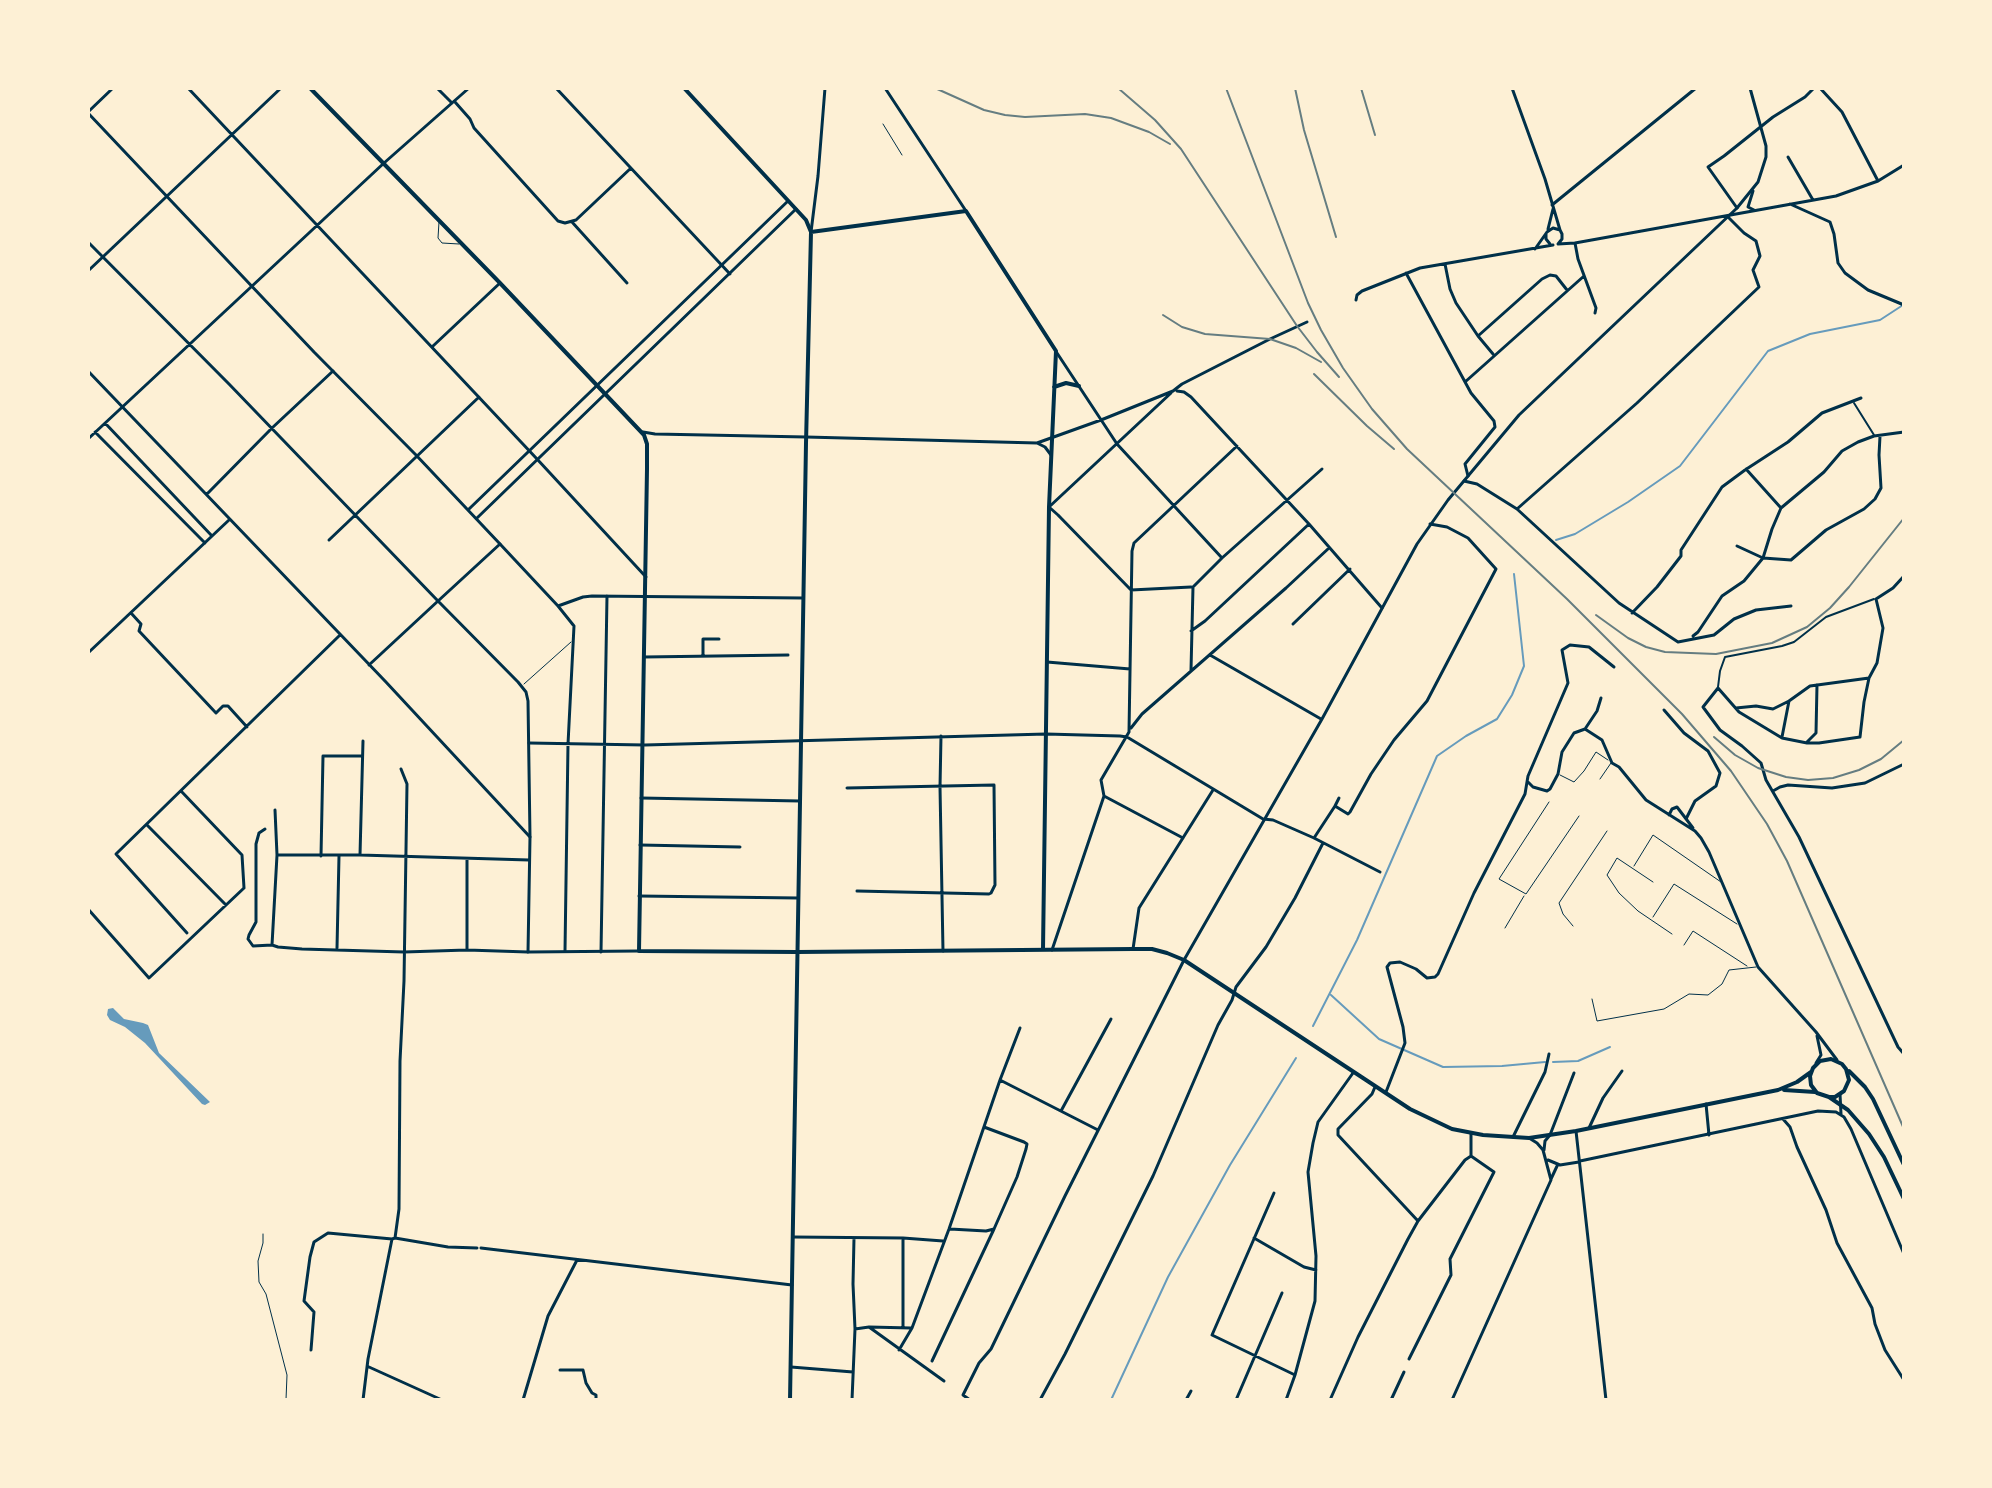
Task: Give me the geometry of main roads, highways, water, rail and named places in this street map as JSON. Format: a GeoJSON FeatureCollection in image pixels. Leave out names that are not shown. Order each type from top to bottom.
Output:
{"type":"FeatureCollection","features":[{"type":"Feature","properties":{"kind":"main road"},"geometry":{"type":"LineString","coordinates":[[310,88],[643,432],[647,444],[646,577],[639,951],[1152,949],[1184,960],[1375,1087],[1424,1117],[1452,1129],[1529,1138],[1778,1090],[1798,1090],[1829,1097],[1853,1115],[1880,1149],[1904,1199]]}},
{"type":"Feature","properties":{"kind":"main road"},"geometry":{"type":"LineString","coordinates":[[684,88],[808,222],[811,232],[790,1400]]}},
{"type":"Feature","properties":{"kind":"main road"},"geometry":{"type":"LineString","coordinates":[[811,232],[966,211],[1056,351],[1049,507],[1043,949]]}},
{"type":"Feature","properties":{"kind":"main road"},"geometry":{"type":"LineString","coordinates":[[1054,387],[1066,383],[1079,386]]}},
{"type":"Feature","properties":{"kind":"main road"},"geometry":{"type":"LineString","coordinates":[[1817,1093],[1810,1081],[1815,1065],[1825,1059],[1837,1060],[1873,1099],[1904,1165]]}},
{"type":"Feature","properties":{"kind":"main road"},"geometry":{"type":"LineString","coordinates":[[1829,1097],[1844,1091],[1849,1080],[1846,1069]]}},
{"type":"Feature","properties":{"kind":"main road"},"geometry":{"type":"LineString","coordinates":[[1778,1090],[1811,1072]]}},
{"type":"Feature","properties":{"kind":"water"},"geometry":{"type":"Polygon","coordinates":[[[113,1008],[124,1019],[148,1025],[159,1053],[210,1102],[202,1104],[145,1043],[110,1020],[108,1009],[113,1008]]]}},
{"type":"Feature","properties":{"kind":"waterway"},"geometry":{"type":"LineString","coordinates":[[1556,540],[1575,534],[1680,466],[1768,351],[1810,334],[1880,320],[1903,305]]}},
{"type":"Feature","properties":{"kind":"waterway"},"geometry":{"type":"LineString","coordinates":[[1313,1026],[1357,940],[1437,756],[1497,719],[1512,695],[1524,666],[1514,574]]}},
{"type":"Feature","properties":{"kind":"waterway"},"geometry":{"type":"LineString","coordinates":[[1331,995],[1379,1039],[1443,1067],[1545,1062]]}},
{"type":"Feature","properties":{"kind":"waterway"},"geometry":{"type":"LineString","coordinates":[[1553,1062],[1578,1061],[1610,1047]]}},
{"type":"Feature","properties":{"kind":"waterway"},"geometry":{"type":"LineString","coordinates":[[1111,1400],[1168,1277],[1230,1165],[1296,1058]]}},
{"type":"Feature","properties":{"kind":"railway"},"geometry":{"type":"LineString","coordinates":[[935,88],[984,110],[1005,115],[1085,114],[1111,118],[1149,132],[1170,144]]}},
{"type":"Feature","properties":{"kind":"railway"},"geometry":{"type":"LineString","coordinates":[[1118,88],[1155,120],[1181,149],[1297,326],[1339,377]]}},
{"type":"Feature","properties":{"kind":"railway"},"geometry":{"type":"LineString","coordinates":[[1226,88],[1308,303],[1343,368],[1372,409],[1407,449],[1567,599],[1682,714],[1731,771],[1767,824],[1787,861],[1904,1129]]}},
{"type":"Feature","properties":{"kind":"railway"},"geometry":{"type":"LineString","coordinates":[[1295,88],[1304,130],[1336,237]]}},
{"type":"Feature","properties":{"kind":"railway"},"geometry":{"type":"LineString","coordinates":[[1361,88],[1375,135]]}},
{"type":"Feature","properties":{"kind":"railway"},"geometry":{"type":"LineString","coordinates":[[1163,315],[1182,327],[1205,334],[1270,339],[1296,348],[1321,362]]}},
{"type":"Feature","properties":{"kind":"railway"},"geometry":{"type":"LineString","coordinates":[[1314,374],[1394,449]]}},
{"type":"Feature","properties":{"kind":"railway"},"geometry":{"type":"LineString","coordinates":[[1596,615],[1628,638],[1665,652],[1716,654],[1772,643],[1807,627],[1830,608],[1904,518]]}},
{"type":"Feature","properties":{"kind":"railway"},"geometry":{"type":"LineString","coordinates":[[1714,737],[1735,755],[1758,768],[1808,780],[1833,778],[1859,770],[1881,759],[1904,740]]}}]}
